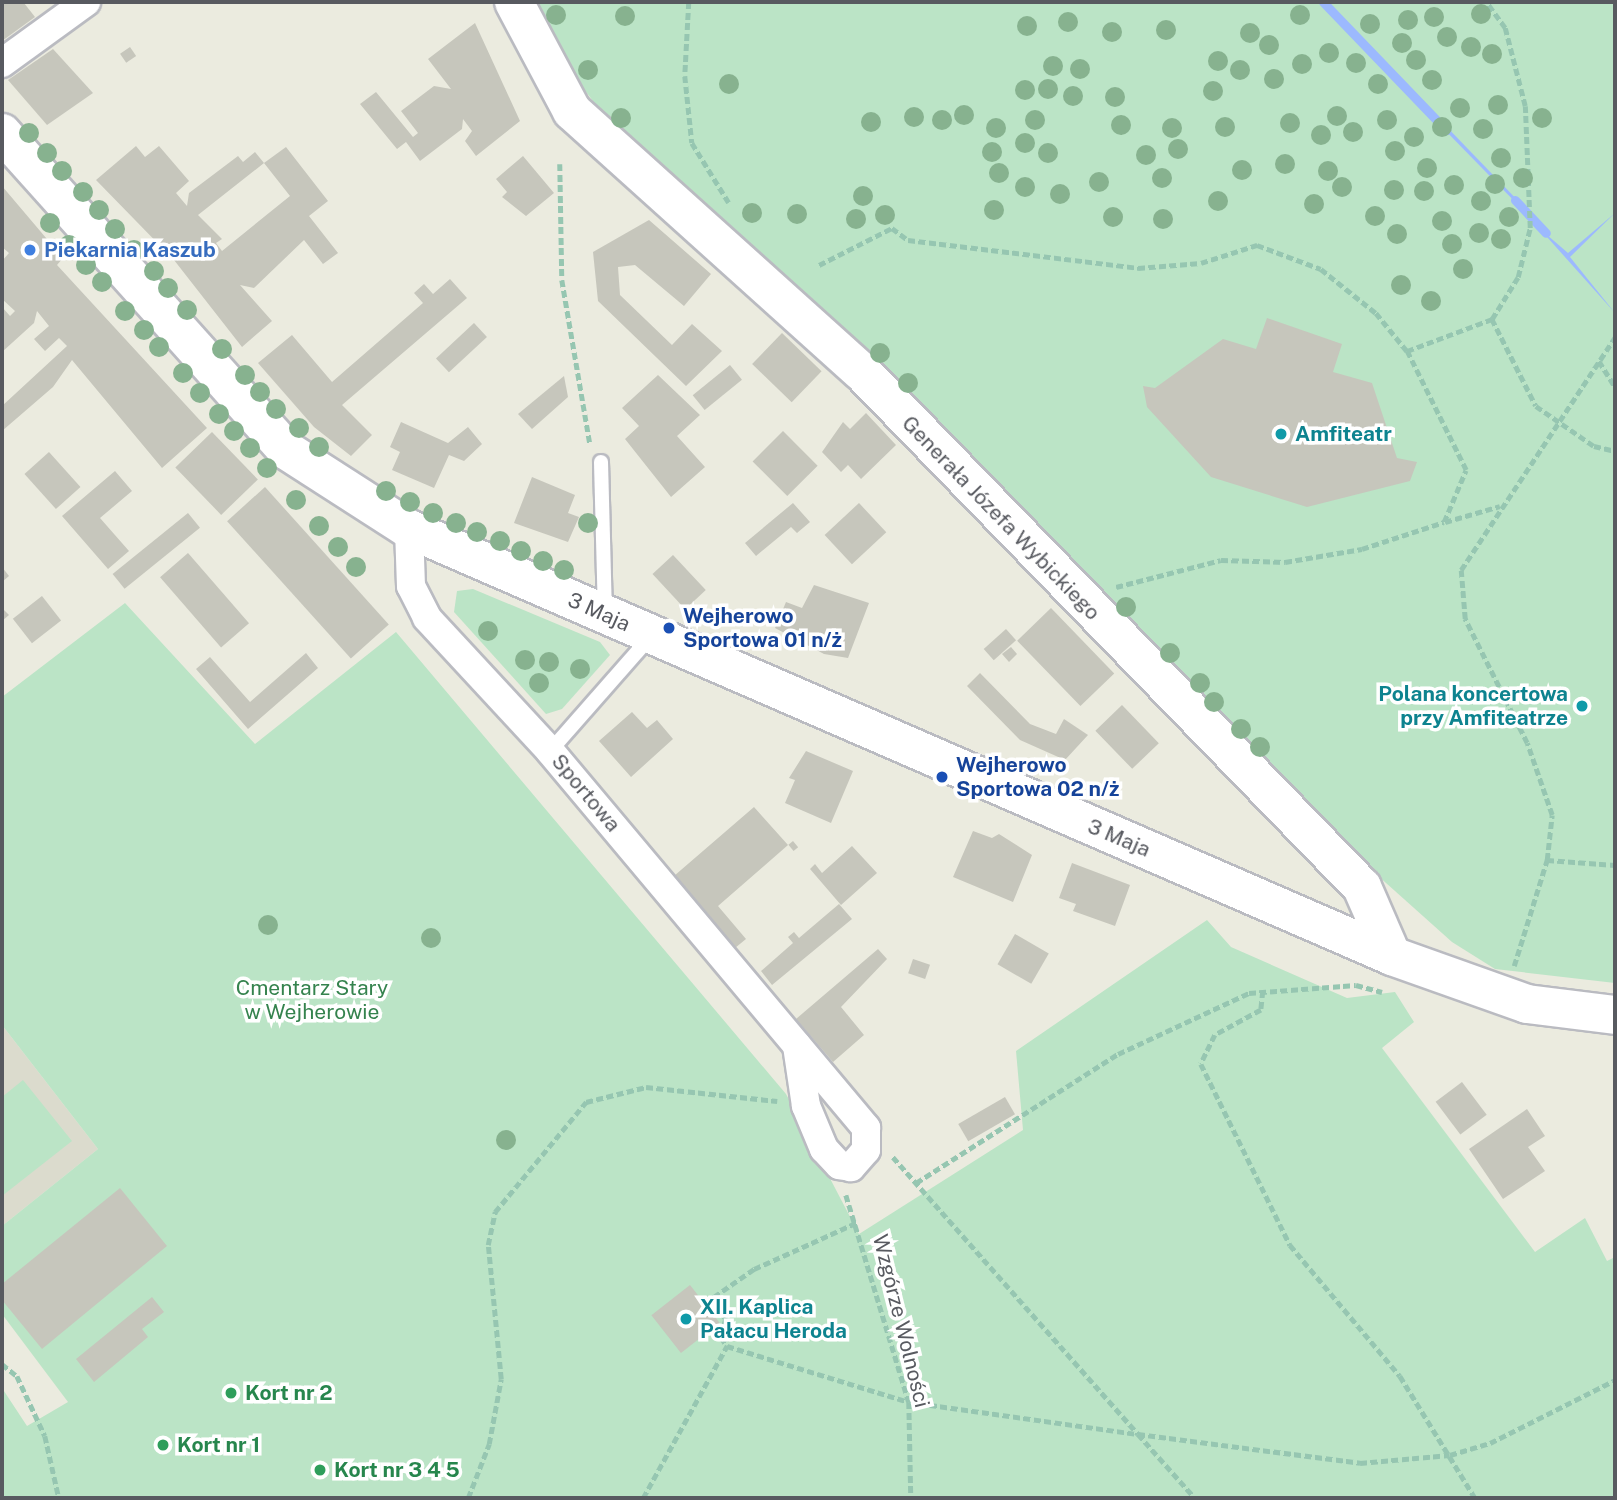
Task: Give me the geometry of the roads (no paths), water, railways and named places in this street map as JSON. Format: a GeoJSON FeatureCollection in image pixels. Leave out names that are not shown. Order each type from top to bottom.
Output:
{"type":"FeatureCollection","features":[{"type":"Feature","properties":{"kind":"main road","name":"Generała Józefa Wybickiego"},"geometry":{"type":"LineString","coordinates":[[514,2],[572,111],[860,371],[1092,614],[1362,887],[1392,956]]}},
{"type":"Feature","properties":{"kind":"main road","name":"3 Maja"},"geometry":{"type":"LineString","coordinates":[[2,133],[286,450],[409,529],[1392,956],[1527,1004],[1615,1016]]}},
{"type":"Feature","properties":{"kind":"street"},"geometry":{"type":"LineString","coordinates":[[2,63],[86,2]]}},
{"type":"Feature","properties":{"kind":"street","name":"Sportowa"},"geometry":{"type":"LineString","coordinates":[[409,529],[411,586],[427,618],[550,751],[866,1128],[859,1161],[851,1167],[830,1158],[806,1106],[797,1046]]}},
{"type":"Feature","properties":{"kind":"lane"},"geometry":{"type":"LineString","coordinates":[[601,462],[606,615]]}},
{"type":"Feature","properties":{"kind":"lane"},"geometry":{"type":"LineString","coordinates":[[550,751],[651,635]]}},
{"type":"Feature","properties":{"kind":"water"},"geometry":{"type":"Polygon","coordinates":[[[1442,122],[1524,207],[1523,210],[1439,124],[1442,122]]]}},
{"type":"Feature","properties":{"kind":"water"},"geometry":{"type":"Polygon","coordinates":[[[1615,213],[1570,257],[1615,313],[1539,228],[1568,253],[1615,213]]]}},
{"type":"Feature","properties":{"kind":"waterway"},"geometry":{"type":"LineString","coordinates":[[1323,2],[1446,130]]}},
{"type":"Feature","properties":{"kind":"waterway"},"geometry":{"type":"LineString","coordinates":[[1515,200],[1546,233]]}},
{"type":"Feature","properties":{"kind":"place","name":"Piekarnia Kaszub"},"geometry":{"type":"Point","coordinates":[30,250]}},
{"type":"Feature","properties":{"kind":"place","name":"Amfiteatr"},"geometry":{"type":"Point","coordinates":[1281,434]}},
{"type":"Feature","properties":{"kind":"place","name":"Wejherowo Sportowa 01 n/ż"},"geometry":{"type":"Point","coordinates":[669,628]}},
{"type":"Feature","properties":{"kind":"place","name":"Polana koncertowa przy Amfiteatrze"},"geometry":{"type":"Point","coordinates":[1582,706]}},
{"type":"Feature","properties":{"kind":"place","name":"Wejherowo Sportowa 02 n/ż"},"geometry":{"type":"Point","coordinates":[942,777]}},
{"type":"Feature","properties":{"kind":"place","name":"XII. Kaplica Pałacu Heroda"},"geometry":{"type":"Point","coordinates":[686,1319]}},
{"type":"Feature","properties":{"kind":"place","name":"Kort nr 2"},"geometry":{"type":"Point","coordinates":[231,1393]}},
{"type":"Feature","properties":{"kind":"place","name":"Kort nr 1"},"geometry":{"type":"Point","coordinates":[163,1445]}},
{"type":"Feature","properties":{"kind":"place","name":"Kort nr 3 4 5"},"geometry":{"type":"Point","coordinates":[320,1470]}},
{"type":"Feature","properties":{"kind":"park label","name":"Cmentarz Stary w Wejherowie"},"geometry":{"type":"Point","coordinates":[312,1000]}}]}
